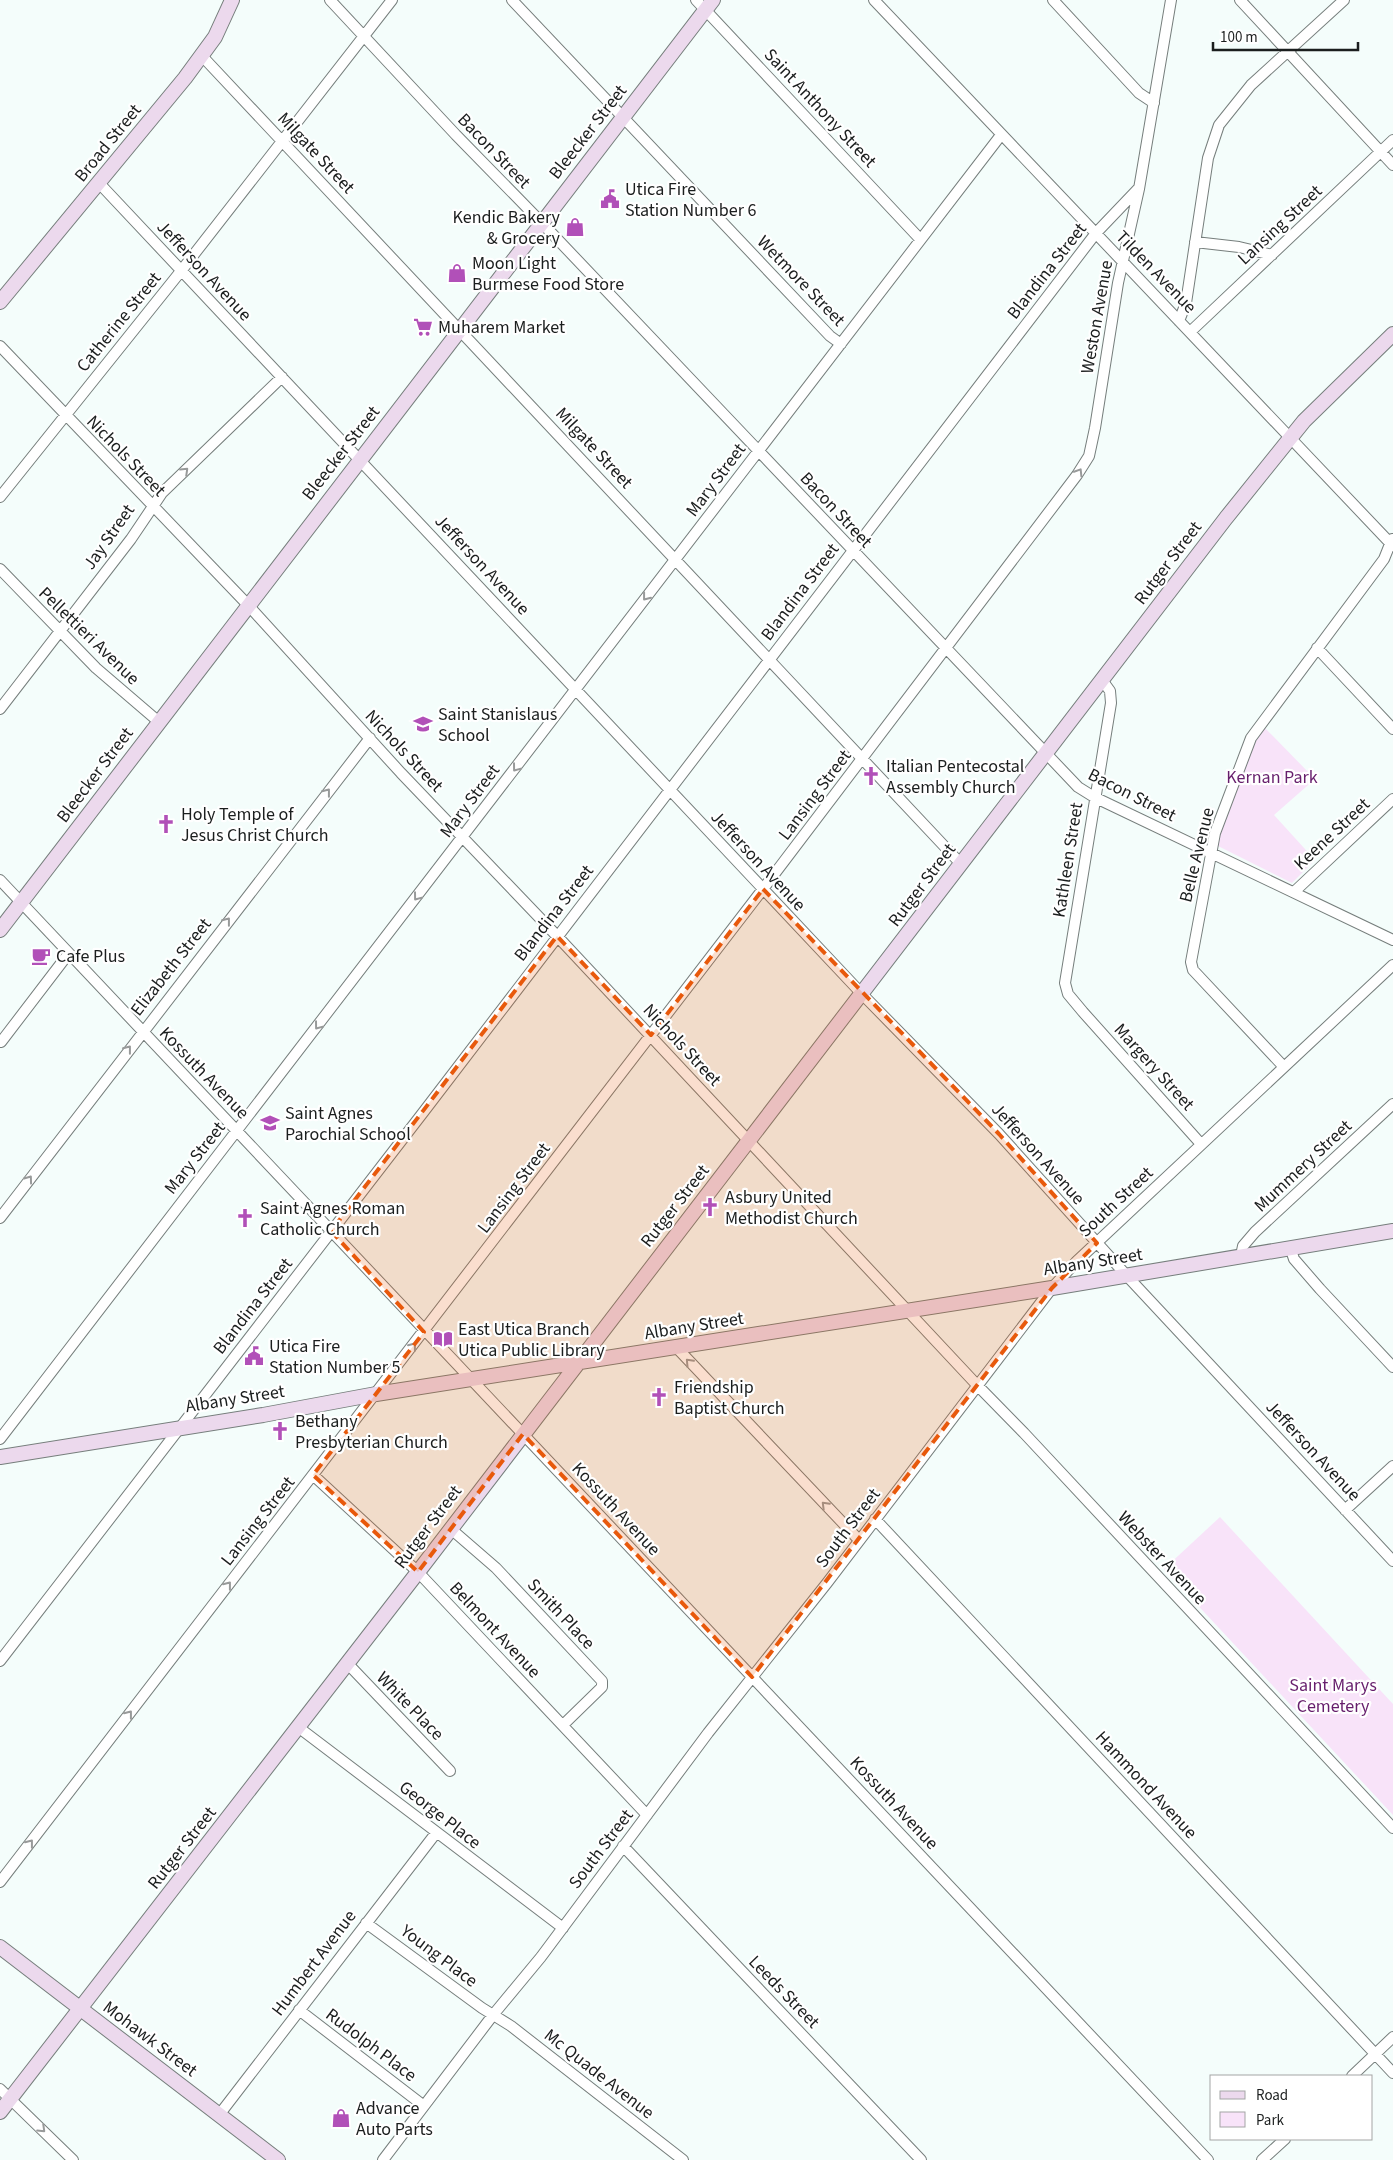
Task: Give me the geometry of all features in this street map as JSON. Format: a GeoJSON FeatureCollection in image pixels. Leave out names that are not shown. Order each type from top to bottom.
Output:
{"type":"FeatureCollection","features":[{"type":"Feature","properties":{"kind":"street","name":"Broad Street"},"geometry":{"type":"LineString","coordinates":[[0,302],[202,56],[215,38],[232,0]]}},
{"type":"Feature","properties":{"kind":"street","name":"Bacon Street"},"geometry":{"type":"LineString","coordinates":[[330,0],[456,135],[1078,787],[1094,798],[1393,940]]}},
{"type":"Feature","properties":{"kind":"street","name":"Catherine Street"},"geometry":{"type":"LineString","coordinates":[[0,497],[181,271],[392,0]]}},
{"type":"Feature","properties":{"kind":"street","name":"Wetmore Street"},"geometry":{"type":"LineString","coordinates":[[512,0],[830,336],[841,344]]}},
{"type":"Feature","properties":{"kind":"street","name":"Tilden Avenue"},"geometry":{"type":"LineString","coordinates":[[874,0],[1289,438],[1392,542]]}},
{"type":"Feature","properties":{"kind":"street"},"geometry":{"type":"LineString","coordinates":[[1053,0],[1139,93],[1154,103]]}},
{"type":"Feature","properties":{"kind":"street","name":"Weston Avenue"},"geometry":{"type":"LineString","coordinates":[[1050,511],[1089,456],[1172,0]]}},
{"type":"Feature","properties":{"kind":"street"},"geometry":{"type":"LineString","coordinates":[[1240,0],[1287,53],[1393,165]]}},
{"type":"Feature","properties":{"kind":"street"},"geometry":{"type":"LineString","coordinates":[[1179,321],[1186,303],[1208,158],[1219,124],[1251,86],[1344,0]]}},
{"type":"Feature","properties":{"kind":"street","name":"Bleecker Street"},"geometry":{"type":"LineString","coordinates":[[0,930],[623,117],[705,3]]}},
{"type":"Feature","properties":{"kind":"street","name":"Saint Anthony Street"},"geometry":{"type":"LineString","coordinates":[[705,3],[920,239]]}},
{"type":"Feature","properties":{"kind":"street","name":"Milgate Street"},"geometry":{"type":"LineString","coordinates":[[202,56],[961,864]]}},
{"type":"Feature","properties":{"kind":"street","name":"Mary Street"},"geometry":{"type":"LineString","coordinates":[[0,1439],[1001,135]]}},
{"type":"Feature","properties":{"kind":"street","name":"Lansing Street"},"geometry":{"type":"LineString","coordinates":[[1190,332],[1393,140]]}},
{"type":"Feature","properties":{"kind":"street","name":"Jefferson Avenue"},"geometry":{"type":"LineString","coordinates":[[99,183],[862,994],[999,1134],[1127,1276],[1393,1561]]}},
{"type":"Feature","properties":{"kind":"street","name":"Blandina Street"},"geometry":{"type":"LineString","coordinates":[[0,1661],[1096,233],[1138,189]]}},
{"type":"Feature","properties":{"kind":"street"},"geometry":{"type":"LineString","coordinates":[[1196,242],[1239,247],[1272,255]]}},
{"type":"Feature","properties":{"kind":"street","name":"Rutger Street"},"geometry":{"type":"LineString","coordinates":[[0,2112],[5,2093],[81,2010],[1289,438],[1393,334]]}},
{"type":"Feature","properties":{"kind":"street","name":"Nichols Street"},"geometry":{"type":"LineString","coordinates":[[0,346],[151,506],[248,605],[370,738],[651,1035],[907,1310]]}},
{"type":"Feature","properties":{"kind":"street","name":"Jay Street"},"geometry":{"type":"LineString","coordinates":[[0,709],[131,539],[151,506],[162,493],[282,377]]}},
{"type":"Feature","properties":{"kind":"street","name":"Lansing Street"},"geometry":{"type":"LineString","coordinates":[[0,1882],[863,759],[1050,511]]}},
{"type":"Feature","properties":{"kind":"street","name":"Belle Avenue"},"geometry":{"type":"LineString","coordinates":[[1284,1067],[1193,970],[1191,962],[1210,852],[1215,833],[1251,738],[1316,648],[1384,559],[1392,542]]}},
{"type":"Feature","properties":{"kind":"street","name":"Pellettieri Avenue"},"geometry":{"type":"LineString","coordinates":[[0,569],[59,631],[110,680],[158,722]]}},
{"type":"Feature","properties":{"kind":"street"},"geometry":{"type":"LineString","coordinates":[[1316,648],[1393,729]]}},
{"type":"Feature","properties":{"kind":"street","name":"Kathleen Street"},"geometry":{"type":"LineString","coordinates":[[1083,1012],[1068,994],[1065,983],[1111,703],[1110,690],[1102,680]]}},
{"type":"Feature","properties":{"kind":"street","name":"Elizabeth Street"},"geometry":{"type":"LineString","coordinates":[[0,1218],[370,738]]}},
{"type":"Feature","properties":{"kind":"street","name":"Keene Street"},"geometry":{"type":"LineString","coordinates":[[1294,892],[1393,799]]}},
{"type":"Feature","properties":{"kind":"street","name":"Kossuth Avenue"},"geometry":{"type":"LineString","coordinates":[[0,880],[424,1332],[471,1379],[1208,2160]]}},
{"type":"Feature","properties":{"kind":"street"},"geometry":{"type":"LineString","coordinates":[[1,1042],[69,953]]}},
{"type":"Feature","properties":{"kind":"street","name":"South Street"},"geometry":{"type":"LineString","coordinates":[[383,2160],[493,2015],[563,1928],[752,1677],[1052,1288],[1201,1144],[1393,965]]}},
{"type":"Feature","properties":{"kind":"street","name":"Margery Street"},"geometry":{"type":"LineString","coordinates":[[1083,1012],[1201,1144]]}},
{"type":"Feature","properties":{"kind":"street","name":"Mummery Street"},"geometry":{"type":"LineString","coordinates":[[1241,1256],[1243,1246],[1256,1232],[1393,1104]]}},
{"type":"Feature","properties":{"kind":"street","name":"Albany Street"},"geometry":{"type":"LineString","coordinates":[[0,1457],[180,1426],[263,1415],[376,1394],[1127,1276],[1393,1231]]}},
{"type":"Feature","properties":{"kind":"street"},"geometry":{"type":"LineString","coordinates":[[1290,1247],[1294,1258],[1320,1289],[1393,1367]]}},
{"type":"Feature","properties":{"kind":"street","name":"Webster Avenue"},"geometry":{"type":"LineString","coordinates":[[907,1310],[1393,1828]]}},
{"type":"Feature","properties":{"kind":"street"},"geometry":{"type":"LineString","coordinates":[[676,1348],[859,1540]]}},
{"type":"Feature","properties":{"kind":"street"},"geometry":{"type":"LineString","coordinates":[[1345,1510],[1393,1466]]}},
{"type":"Feature","properties":{"kind":"street","name":"Belmont Avenue"},"geometry":{"type":"LineString","coordinates":[[313,1475],[418,1572],[647,1815]]}},
{"type":"Feature","properties":{"kind":"street","name":"Hammond Avenue"},"geometry":{"type":"LineString","coordinates":[[875,1519],[1393,2073]]}},
{"type":"Feature","properties":{"kind":"street","name":"Smith Place"},"geometry":{"type":"LineString","coordinates":[[451,1529],[496,1568],[602,1681],[602,1687],[563,1725]]}},
{"type":"Feature","properties":{"kind":"street","name":"White Place"},"geometry":{"type":"LineString","coordinates":[[347,1663],[450,1771]]}},
{"type":"Feature","properties":{"kind":"street","name":"George Place"},"geometry":{"type":"LineString","coordinates":[[298,1727],[563,1928]]}},
{"type":"Feature","properties":{"kind":"street","name":"Humbert Avenue"},"geometry":{"type":"LineString","coordinates":[[219,2115],[436,1833]]}},
{"type":"Feature","properties":{"kind":"street","name":"Leeds Street"},"geometry":{"type":"LineString","coordinates":[[623,1846],[921,2160]]}},
{"type":"Feature","properties":{"kind":"street","name":"Young Place"},"geometry":{"type":"LineString","coordinates":[[366,1922],[493,2015]]}},
{"type":"Feature","properties":{"kind":"street","name":"Mohawk Street"},"geometry":{"type":"LineString","coordinates":[[0,1947],[278,2160]]}},
{"type":"Feature","properties":{"kind":"street","name":"Rudolph Place"},"geometry":{"type":"LineString","coordinates":[[299,2010],[424,2106]]}},
{"type":"Feature","properties":{"kind":"street","name":"Mc Quade Avenue"},"geometry":{"type":"LineString","coordinates":[[493,2015],[511,2026],[683,2160]]}},
{"type":"Feature","properties":{"kind":"street"},"geometry":{"type":"LineString","coordinates":[[1353,2075],[1393,2037]]}},
{"type":"Feature","properties":{"kind":"street"},"geometry":{"type":"LineString","coordinates":[[5,2093],[73,2160]]}},
{"type":"Feature","properties":{"kind":"street"},"geometry":{"type":"LineString","coordinates":[[1262,2160],[1284,2140]]}},
{"type":"Feature","properties":{"kind":"highlighted area"},"geometry":{"type":"Polygon","coordinates":[[[763,889],[999,1134],[1097,1243],[1052,1288],[752,1677],[523,1434],[418,1572],[313,1475],[424,1332],[331,1231],[557,936],[651,1035],[763,889]]]}},
{"type":"Feature","properties":{"kind":"green space","name":"Kernan Park"},"geometry":{"type":"Polygon","coordinates":[[[1265,728],[1315,779],[1274,815],[1315,860],[1292,883],[1216,845],[1253,745],[1265,728]]]}},
{"type":"Feature","properties":{"kind":"green space","name":"Saint Marys Cemetery"},"geometry":{"type":"Polygon","coordinates":[[[1220,1517],[1393,1704],[1393,1815],[1164,1569],[1220,1517]]]}},
{"type":"Feature","properties":{"kind":"place","name":"Utica Fire Station Number 6"},"geometry":{"type":"Point","coordinates":[610,199]}},
{"type":"Feature","properties":{"kind":"place","name":"Kendic Bakery & Grocery"},"geometry":{"type":"Point","coordinates":[575,227]}},
{"type":"Feature","properties":{"kind":"place","name":"Moon Light Burmese Food Store"},"geometry":{"type":"Point","coordinates":[457,273]}},
{"type":"Feature","properties":{"kind":"place","name":"Muharem Market"},"geometry":{"type":"Point","coordinates":[423,327]}},
{"type":"Feature","properties":{"kind":"place","name":"Saint Stanislaus School"},"geometry":{"type":"Point","coordinates":[423,724]}},
{"type":"Feature","properties":{"kind":"place","name":"Italian Pentecostal Assembly Church"},"geometry":{"type":"Point","coordinates":[871,776]}},
{"type":"Feature","properties":{"kind":"place","name":"Holy Temple of Jesus Christ Church"},"geometry":{"type":"Point","coordinates":[166,824]}},
{"type":"Feature","properties":{"kind":"place","name":"Cafe Plus"},"geometry":{"type":"Point","coordinates":[41,956]}},
{"type":"Feature","properties":{"kind":"place","name":"Saint Agnes Parochial School"},"geometry":{"type":"Point","coordinates":[270,1123]}},
{"type":"Feature","properties":{"kind":"place","name":"Asbury United Methodist Church"},"geometry":{"type":"Point","coordinates":[710,1207]}},
{"type":"Feature","properties":{"kind":"place","name":"Saint Agnes Roman Catholic Church"},"geometry":{"type":"Point","coordinates":[245,1218]}},
{"type":"Feature","properties":{"kind":"place","name":"East Utica Branch Utica Public Library"},"geometry":{"type":"Point","coordinates":[443,1339]}},
{"type":"Feature","properties":{"kind":"place","name":"Utica Fire Station Number 5"},"geometry":{"type":"Point","coordinates":[254,1356]}},
{"type":"Feature","properties":{"kind":"place","name":"Friendship Baptist Church"},"geometry":{"type":"Point","coordinates":[659,1397]}},
{"type":"Feature","properties":{"kind":"place","name":"Bethany Presbyterian Church"},"geometry":{"type":"Point","coordinates":[280,1431]}},
{"type":"Feature","properties":{"kind":"place","name":"Advance Auto Parts"},"geometry":{"type":"Point","coordinates":[341,2118]}}]}
